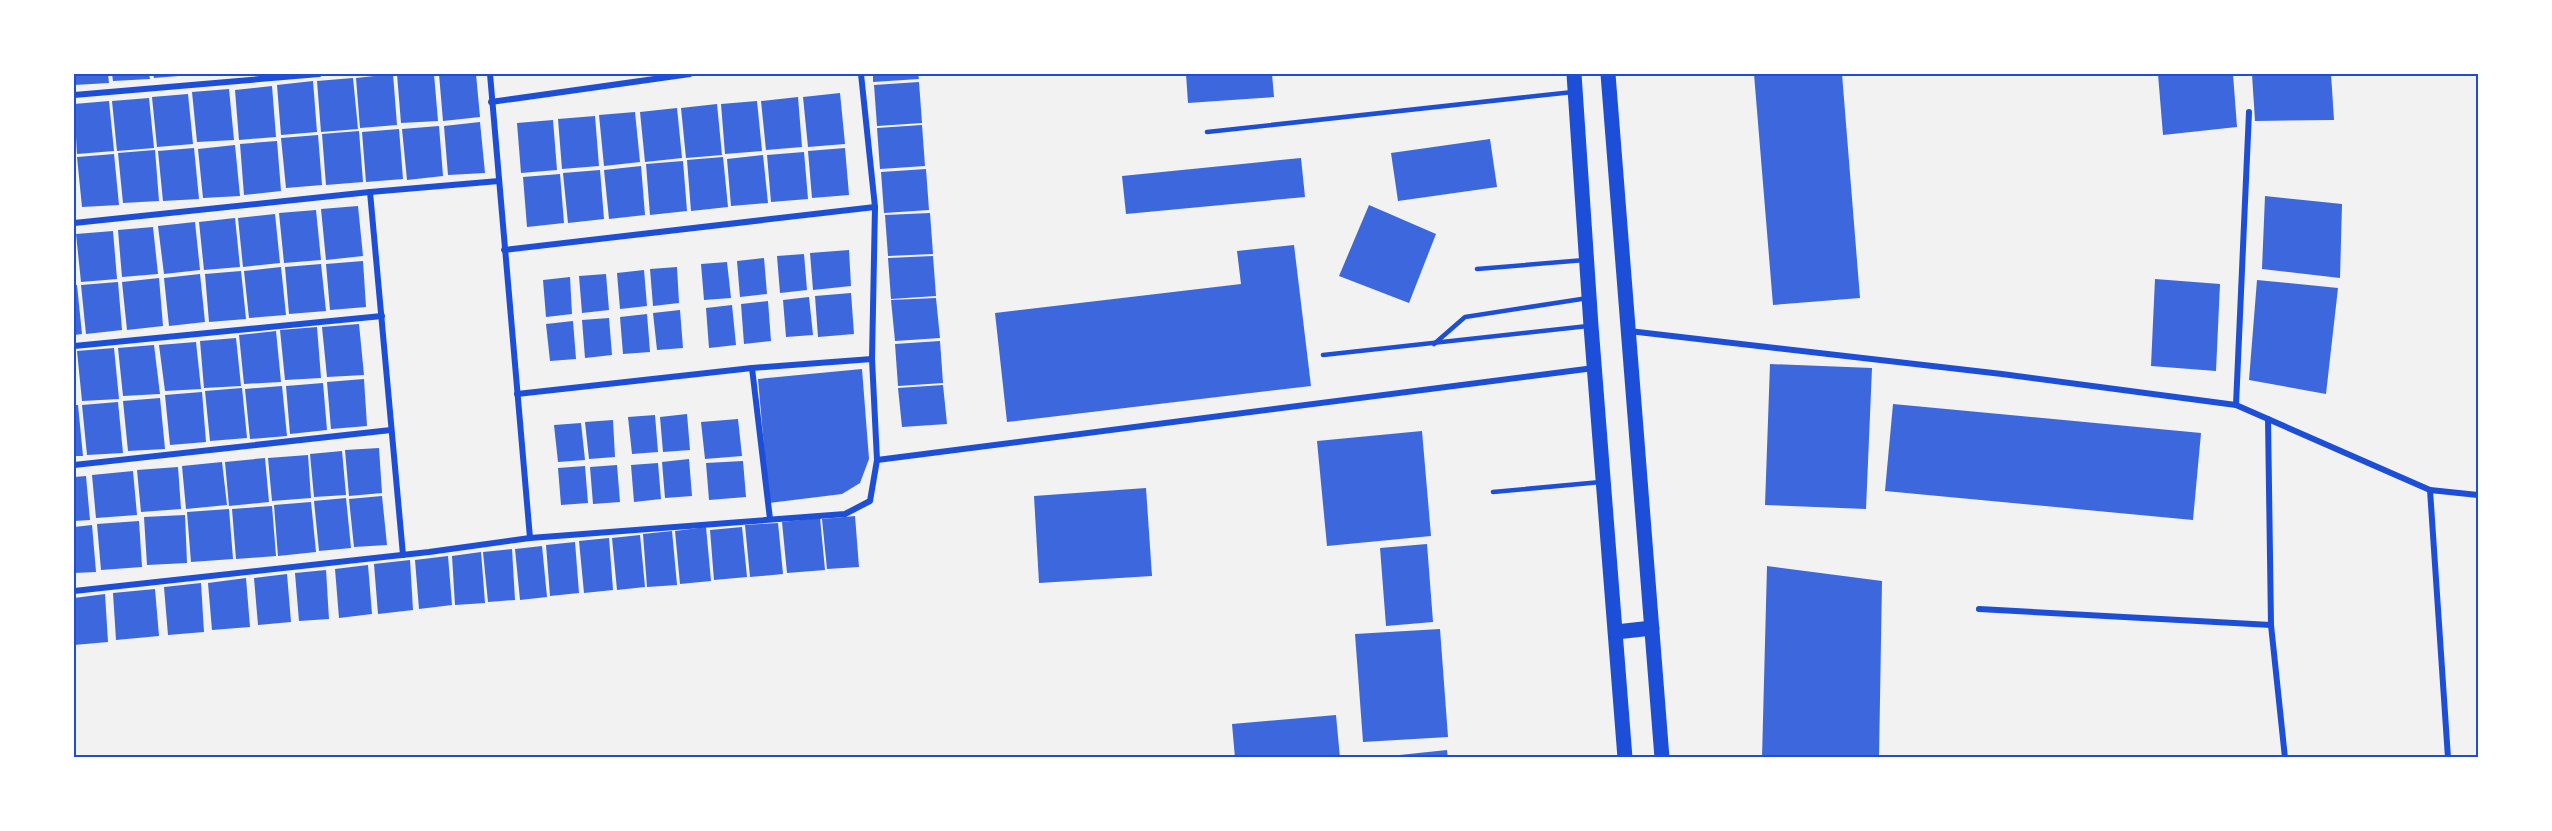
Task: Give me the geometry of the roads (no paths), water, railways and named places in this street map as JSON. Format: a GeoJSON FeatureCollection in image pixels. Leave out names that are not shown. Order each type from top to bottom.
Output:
{"type":"FeatureCollection","features":[{"type":"Feature","properties":{"kind":"main road"},"geometry":{"type":"LineString","coordinates":[[1574,74],[1594,368],[1625,758]]}},
{"type":"Feature","properties":{"kind":"main road"},"geometry":{"type":"LineString","coordinates":[[1608,74],[1662,758]]}},
{"type":"Feature","properties":{"kind":"main road"},"geometry":{"type":"LineString","coordinates":[[1616,632],[1652,628]]}},
{"type":"Feature","properties":{"kind":"street"},"geometry":{"type":"LineString","coordinates":[[74,95],[319,74]]}},
{"type":"Feature","properties":{"kind":"street"},"geometry":{"type":"LineString","coordinates":[[490,74],[530,538]]}},
{"type":"Feature","properties":{"kind":"street"},"geometry":{"type":"LineString","coordinates":[[492,102],[690,74]]}},
{"type":"Feature","properties":{"kind":"street"},"geometry":{"type":"LineString","coordinates":[[74,591],[403,555],[530,538],[845,514],[870,501],[877,460],[872,359],[875,207],[861,74]]}},
{"type":"Feature","properties":{"kind":"street"},"geometry":{"type":"LineString","coordinates":[[2236,405],[2249,112]]}},
{"type":"Feature","properties":{"kind":"street"},"geometry":{"type":"LineString","coordinates":[[74,223],[499,181]]}},
{"type":"Feature","properties":{"kind":"street"},"geometry":{"type":"LineString","coordinates":[[370,192],[403,555]]}},
{"type":"Feature","properties":{"kind":"street"},"geometry":{"type":"LineString","coordinates":[[504,250],[875,207]]}},
{"type":"Feature","properties":{"kind":"street"},"geometry":{"type":"LineString","coordinates":[[74,346],[382,316]]}},
{"type":"Feature","properties":{"kind":"street"},"geometry":{"type":"LineString","coordinates":[[1629,332],[2002,374],[2236,405],[2430,490],[2478,495]]}},
{"type":"Feature","properties":{"kind":"street"},"geometry":{"type":"LineString","coordinates":[[517,394],[752,368],[872,359]]}},
{"type":"Feature","properties":{"kind":"street"},"geometry":{"type":"LineString","coordinates":[[752,368],[770,519]]}},
{"type":"Feature","properties":{"kind":"street"},"geometry":{"type":"LineString","coordinates":[[877,460],[1594,368]]}},
{"type":"Feature","properties":{"kind":"street"},"geometry":{"type":"LineString","coordinates":[[2268,419],[2271,625],[2285,758]]}},
{"type":"Feature","properties":{"kind":"street"},"geometry":{"type":"LineString","coordinates":[[74,465],[391,429]]}},
{"type":"Feature","properties":{"kind":"street"},"geometry":{"type":"LineString","coordinates":[[2430,490],[2448,758]]}},
{"type":"Feature","properties":{"kind":"street"},"geometry":{"type":"LineString","coordinates":[[1979,609],[2271,625]]}},
{"type":"Feature","properties":{"kind":"lane"},"geometry":{"type":"LineString","coordinates":[[1207,132],[1575,92]]}},
{"type":"Feature","properties":{"kind":"lane"},"geometry":{"type":"LineString","coordinates":[[1477,269],[1587,259]]}},
{"type":"Feature","properties":{"kind":"lane"},"geometry":{"type":"LineString","coordinates":[[1434,344],[1465,317],[1590,298]]}},
{"type":"Feature","properties":{"kind":"lane"},"geometry":{"type":"LineString","coordinates":[[1323,356],[1591,326]]}},
{"type":"Feature","properties":{"kind":"lane"},"geometry":{"type":"LineString","coordinates":[[1493,492],[1604,482]]}}]}
